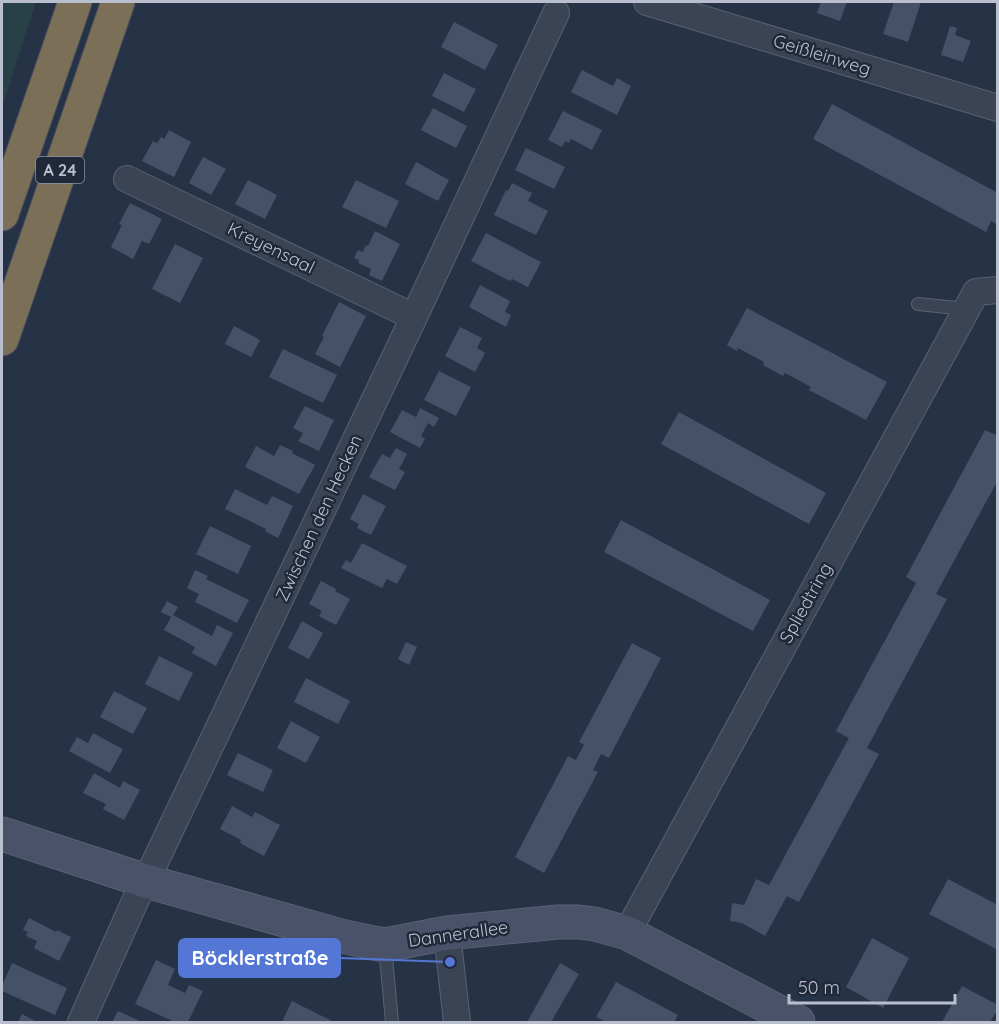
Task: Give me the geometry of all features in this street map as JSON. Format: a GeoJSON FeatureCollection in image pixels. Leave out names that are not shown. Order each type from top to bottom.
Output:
{"type":"FeatureCollection","features":[{"type":"Feature","properties":{"kind":"highway","name":"A 24"},"geometry":{"type":"LineString","coordinates":[[2,214],[75,2]]}},
{"type":"Feature","properties":{"kind":"highway","name":"A 24"},"geometry":{"type":"LineString","coordinates":[[2,339],[118,2]]}},
{"type":"Feature","properties":{"kind":"street","name":"Geißleinweg"},"geometry":{"type":"LineString","coordinates":[[647,2],[998,108]]}},
{"type":"Feature","properties":{"kind":"street","name":"Zwischen den Hecken"},"geometry":{"type":"LineString","coordinates":[[81,1023],[136,898],[556,13]]}},
{"type":"Feature","properties":{"kind":"street","name":"Kreyensaal"},"geometry":{"type":"LineString","coordinates":[[127,179],[414,316]]}},
{"type":"Feature","properties":{"kind":"street","name":"Spliedtring"},"geometry":{"type":"LineString","coordinates":[[627,933],[966,309],[976,292],[998,290]]}},
{"type":"Feature","properties":{"kind":"street","name":"Dannerallee"},"geometry":{"type":"LineString","coordinates":[[2,834],[146,881],[341,936],[385,945],[447,933],[558,922],[595,924],[627,933],[798,1023]]}},
{"type":"Feature","properties":{"kind":"street"},"geometry":{"type":"LineString","coordinates":[[447,933],[457,1023]]}},
{"type":"Feature","properties":{"kind":"lane"},"geometry":{"type":"LineString","coordinates":[[918,304],[966,309]]}},
{"type":"Feature","properties":{"kind":"lane"},"geometry":{"type":"LineString","coordinates":[[385,945],[392,1023]]}},
{"type":"Feature","properties":{"kind":"green space"},"geometry":{"type":"Polygon","coordinates":[[[2,2],[36,2],[2,107],[2,2]]]}},
{"type":"Feature","properties":{"kind":"building"},"geometry":{"type":"Polygon","coordinates":[[[821,2],[847,2],[840,21],[817,13],[821,2]]]}},
{"type":"Feature","properties":{"kind":"building"},"geometry":{"type":"Polygon","coordinates":[[[894,2],[921,2],[908,42],[883,34],[894,2]]]}},
{"type":"Feature","properties":{"kind":"building"},"geometry":{"type":"Polygon","coordinates":[[[454,22],[498,45],[485,70],[441,47],[454,22]]]}},
{"type":"Feature","properties":{"kind":"building"},"geometry":{"type":"Polygon","coordinates":[[[950,26],[957,28],[955,35],[971,41],[963,62],[941,55],[950,26]]]}},
{"type":"Feature","properties":{"kind":"building"},"geometry":{"type":"Polygon","coordinates":[[[582,70],[613,86],[617,78],[631,86],[617,115],[571,92],[582,70]]]}},
{"type":"Feature","properties":{"kind":"building"},"geometry":{"type":"Polygon","coordinates":[[[444,73],[476,89],[464,112],[432,96],[444,73]]]}},
{"type":"Feature","properties":{"kind":"building"},"geometry":{"type":"Polygon","coordinates":[[[832,104],[998,193],[998,225],[991,221],[986,232],[813,139],[832,104]]]}},
{"type":"Feature","properties":{"kind":"building"},"geometry":{"type":"Polygon","coordinates":[[[433,108],[467,126],[456,148],[421,130],[433,108]]]}},
{"type":"Feature","properties":{"kind":"building"},"geometry":{"type":"Polygon","coordinates":[[[563,111],[602,130],[592,150],[571,139],[569,143],[565,141],[562,147],[548,140],[563,111]]]}},
{"type":"Feature","properties":{"kind":"building"},"geometry":{"type":"Polygon","coordinates":[[[169,130],[191,142],[174,177],[142,161],[153,141],[157,143],[161,137],[164,139],[169,130]]]}},
{"type":"Feature","properties":{"kind":"building"},"geometry":{"type":"Polygon","coordinates":[[[526,148],[565,167],[554,189],[515,170],[526,148]]]}},
{"type":"Feature","properties":{"kind":"building"},"geometry":{"type":"Polygon","coordinates":[[[203,157],[226,169],[211,195],[189,183],[203,157]]]}},
{"type":"Feature","properties":{"kind":"building"},"geometry":{"type":"Polygon","coordinates":[[[416,162],[449,180],[438,201],[405,184],[416,162]]]}},
{"type":"Feature","properties":{"kind":"building"},"geometry":{"type":"Polygon","coordinates":[[[248,180],[277,195],[265,219],[235,204],[248,180]]]}},
{"type":"Feature","properties":{"kind":"building"},"geometry":{"type":"Polygon","coordinates":[[[356,180],[399,201],[386,228],[342,207],[356,180]]]}},
{"type":"Feature","properties":{"kind":"building"},"geometry":{"type":"Polygon","coordinates":[[[512,183],[532,193],[528,201],[548,211],[536,235],[494,215],[512,183]]]}},
{"type":"Feature","properties":{"kind":"building"},"geometry":{"type":"Polygon","coordinates":[[[130,203],[162,219],[149,244],[142,241],[133,259],[111,247],[130,203]]]}},
{"type":"Feature","properties":{"kind":"building"},"geometry":{"type":"Polygon","coordinates":[[[375,231],[400,244],[382,281],[369,275],[371,269],[358,263],[359,260],[354,258],[358,250],[363,252],[366,245],[368,246],[375,231]]]}},
{"type":"Feature","properties":{"kind":"building"},"geometry":{"type":"Polygon","coordinates":[[[486,233],[541,262],[528,287],[512,279],[510,281],[471,261],[486,233]]]}},
{"type":"Feature","properties":{"kind":"building"},"geometry":{"type":"Polygon","coordinates":[[[175,244],[203,258],[180,303],[152,289],[175,244]]]}},
{"type":"Feature","properties":{"kind":"building"},"geometry":{"type":"Polygon","coordinates":[[[480,285],[510,301],[505,312],[511,315],[506,327],[469,307],[480,285]]]}},
{"type":"Feature","properties":{"kind":"building"},"geometry":{"type":"Polygon","coordinates":[[[339,302],[366,316],[340,367],[315,354],[339,302]]]}},
{"type":"Feature","properties":{"kind":"building"},"geometry":{"type":"Polygon","coordinates":[[[747,308],[887,382],[866,420],[809,390],[811,387],[785,373],[783,376],[763,365],[764,362],[738,348],[737,351],[727,345],[747,308]]]}},
{"type":"Feature","properties":{"kind":"building"},"geometry":{"type":"Polygon","coordinates":[[[234,326],[260,340],[251,357],[225,344],[234,326]]]}},
{"type":"Feature","properties":{"kind":"building"},"geometry":{"type":"Polygon","coordinates":[[[460,327],[482,338],[477,348],[485,353],[475,372],[445,356],[460,327]]]}},
{"type":"Feature","properties":{"kind":"building"},"geometry":{"type":"Polygon","coordinates":[[[283,349],[337,375],[323,403],[269,377],[283,349]]]}},
{"type":"Feature","properties":{"kind":"building"},"geometry":{"type":"Polygon","coordinates":[[[439,371],[471,387],[456,416],[424,400],[439,371]]]}},
{"type":"Feature","properties":{"kind":"building"},"geometry":{"type":"Polygon","coordinates":[[[305,406],[334,420],[319,451],[298,441],[303,433],[293,428],[305,406]]]}},
{"type":"Feature","properties":{"kind":"building"},"geometry":{"type":"Polygon","coordinates":[[[420,408],[439,418],[434,427],[428,423],[421,436],[425,439],[420,448],[390,432],[402,410],[416,417],[420,408]]]}},
{"type":"Feature","properties":{"kind":"building"},"geometry":{"type":"Polygon","coordinates":[[[679,412],[826,493],[809,524],[661,444],[679,412]]]}},
{"type":"Feature","properties":{"kind":"building"},"geometry":{"type":"Polygon","coordinates":[[[985,430],[998,436],[998,480],[936,594],[947,599],[867,748],[879,754],[799,902],[787,896],[765,936],[742,923],[730,921],[732,903],[744,905],[756,879],[769,885],[849,738],[836,731],[916,583],[906,577],[985,430]]]}},
{"type":"Feature","properties":{"kind":"building"},"geometry":{"type":"Polygon","coordinates":[[[280,445],[315,465],[299,494],[245,467],[256,446],[274,456],[280,445]]]}},
{"type":"Feature","properties":{"kind":"building"},"geometry":{"type":"Polygon","coordinates":[[[396,448],[407,454],[399,469],[405,472],[395,490],[369,477],[382,454],[390,458],[396,448]]]}},
{"type":"Feature","properties":{"kind":"building"},"geometry":{"type":"Polygon","coordinates":[[[235,489],[267,505],[272,496],[293,506],[278,538],[265,531],[266,529],[225,509],[235,489]]]}},
{"type":"Feature","properties":{"kind":"building"},"geometry":{"type":"Polygon","coordinates":[[[363,494],[386,506],[371,535],[357,528],[359,524],[350,519],[363,494]]]}},
{"type":"Feature","properties":{"kind":"building"},"geometry":{"type":"Polygon","coordinates":[[[621,520],[770,600],[753,631],[604,552],[621,520]]]}},
{"type":"Feature","properties":{"kind":"building"},"geometry":{"type":"Polygon","coordinates":[[[210,526],[251,546],[238,574],[196,554],[210,526]]]}},
{"type":"Feature","properties":{"kind":"building"},"geometry":{"type":"Polygon","coordinates":[[[362,543],[407,566],[397,584],[387,579],[382,588],[341,568],[346,560],[351,563],[362,543]]]}},
{"type":"Feature","properties":{"kind":"building"},"geometry":{"type":"Polygon","coordinates":[[[195,570],[208,576],[206,579],[249,600],[237,623],[195,602],[199,594],[187,588],[195,570]]]}},
{"type":"Feature","properties":{"kind":"building"},"geometry":{"type":"Polygon","coordinates":[[[321,581],[350,599],[336,625],[319,616],[322,611],[309,604],[321,581]]]}},
{"type":"Feature","properties":{"kind":"building"},"geometry":{"type":"Polygon","coordinates":[[[167,601],[178,607],[173,615],[212,636],[217,625],[233,633],[216,666],[192,653],[195,647],[164,630],[171,617],[161,612],[167,601]]]}},
{"type":"Feature","properties":{"kind":"building"},"geometry":{"type":"Polygon","coordinates":[[[302,621],[323,633],[309,659],[288,648],[302,621]]]}},
{"type":"Feature","properties":{"kind":"building"},"geometry":{"type":"Polygon","coordinates":[[[406,642],[417,647],[409,665],[398,659],[406,642]]]}},
{"type":"Feature","properties":{"kind":"building"},"geometry":{"type":"Polygon","coordinates":[[[632,643],[661,658],[609,758],[601,754],[593,770],[598,772],[544,873],[515,857],[568,756],[576,760],[584,745],[579,742],[632,643]]]}},
{"type":"Feature","properties":{"kind":"building"},"geometry":{"type":"Polygon","coordinates":[[[159,656],[193,673],[179,701],[145,684],[159,656]]]}},
{"type":"Feature","properties":{"kind":"building"},"geometry":{"type":"Polygon","coordinates":[[[306,678],[350,701],[338,724],[294,702],[306,678]]]}},
{"type":"Feature","properties":{"kind":"building"},"geometry":{"type":"Polygon","coordinates":[[[114,691],[147,708],[133,734],[100,717],[114,691]]]}},
{"type":"Feature","properties":{"kind":"building"},"geometry":{"type":"Polygon","coordinates":[[[291,721],[320,737],[306,763],[277,748],[291,721]]]}},
{"type":"Feature","properties":{"kind":"building"},"geometry":{"type":"Polygon","coordinates":[[[93,733],[123,749],[110,773],[69,751],[77,737],[88,743],[93,733]]]}},
{"type":"Feature","properties":{"kind":"building"},"geometry":{"type":"Polygon","coordinates":[[[238,753],[273,770],[263,792],[227,775],[238,753]]]}},
{"type":"Feature","properties":{"kind":"building"},"geometry":{"type":"Polygon","coordinates":[[[94,773],[120,788],[123,781],[140,790],[124,820],[103,809],[106,804],[83,793],[94,773]]]}},
{"type":"Feature","properties":{"kind":"building"},"geometry":{"type":"Polygon","coordinates":[[[232,806],[252,817],[255,812],[280,825],[264,856],[220,829],[232,806]]]}},
{"type":"Feature","properties":{"kind":"building"},"geometry":{"type":"Polygon","coordinates":[[[948,879],[998,905],[998,950],[929,914],[948,879]]]}},
{"type":"Feature","properties":{"kind":"building"},"geometry":{"type":"Polygon","coordinates":[[[29,918],[71,937],[59,961],[34,948],[37,941],[26,936],[28,932],[23,930],[29,918]]]}},
{"type":"Feature","properties":{"kind":"building"},"geometry":{"type":"Polygon","coordinates":[[[872,938],[909,958],[883,1008],[846,987],[872,938]]]}},
{"type":"Feature","properties":{"kind":"building"},"geometry":{"type":"Polygon","coordinates":[[[156,960],[175,969],[168,985],[185,993],[189,985],[203,991],[188,1022],[175,1022],[135,1004],[156,960]]]}},
{"type":"Feature","properties":{"kind":"building"},"geometry":{"type":"Polygon","coordinates":[[[12,963],[67,988],[55,1015],[2,991],[12,963]]]}},
{"type":"Feature","properties":{"kind":"building"},"geometry":{"type":"Polygon","coordinates":[[[560,963],[579,974],[551,1022],[527,1022],[560,963]]]}},
{"type":"Feature","properties":{"kind":"building"},"geometry":{"type":"Polygon","coordinates":[[[616,982],[678,1015],[674,1022],[606,1022],[596,1017],[616,982]]]}},
{"type":"Feature","properties":{"kind":"building"},"geometry":{"type":"Polygon","coordinates":[[[962,986],[998,1005],[990,1022],[942,1022],[962,986]]]}},
{"type":"Feature","properties":{"kind":"building"},"geometry":{"type":"Polygon","coordinates":[[[292,1001],[334,1022],[282,1022],[292,1001]]]}},
{"type":"Feature","properties":{"kind":"building"},"geometry":{"type":"Polygon","coordinates":[[[118,1011],[142,1022],[112,1022],[118,1011]]]}},
{"type":"Feature","properties":{"kind":"building"},"geometry":{"type":"Polygon","coordinates":[[[22,1014],[35,1021],[18,1022],[22,1014]]]}},
{"type":"Feature","properties":{"kind":"place","name":"Böcklerstraße"},"geometry":{"type":"Point","coordinates":[450,962]}}]}
